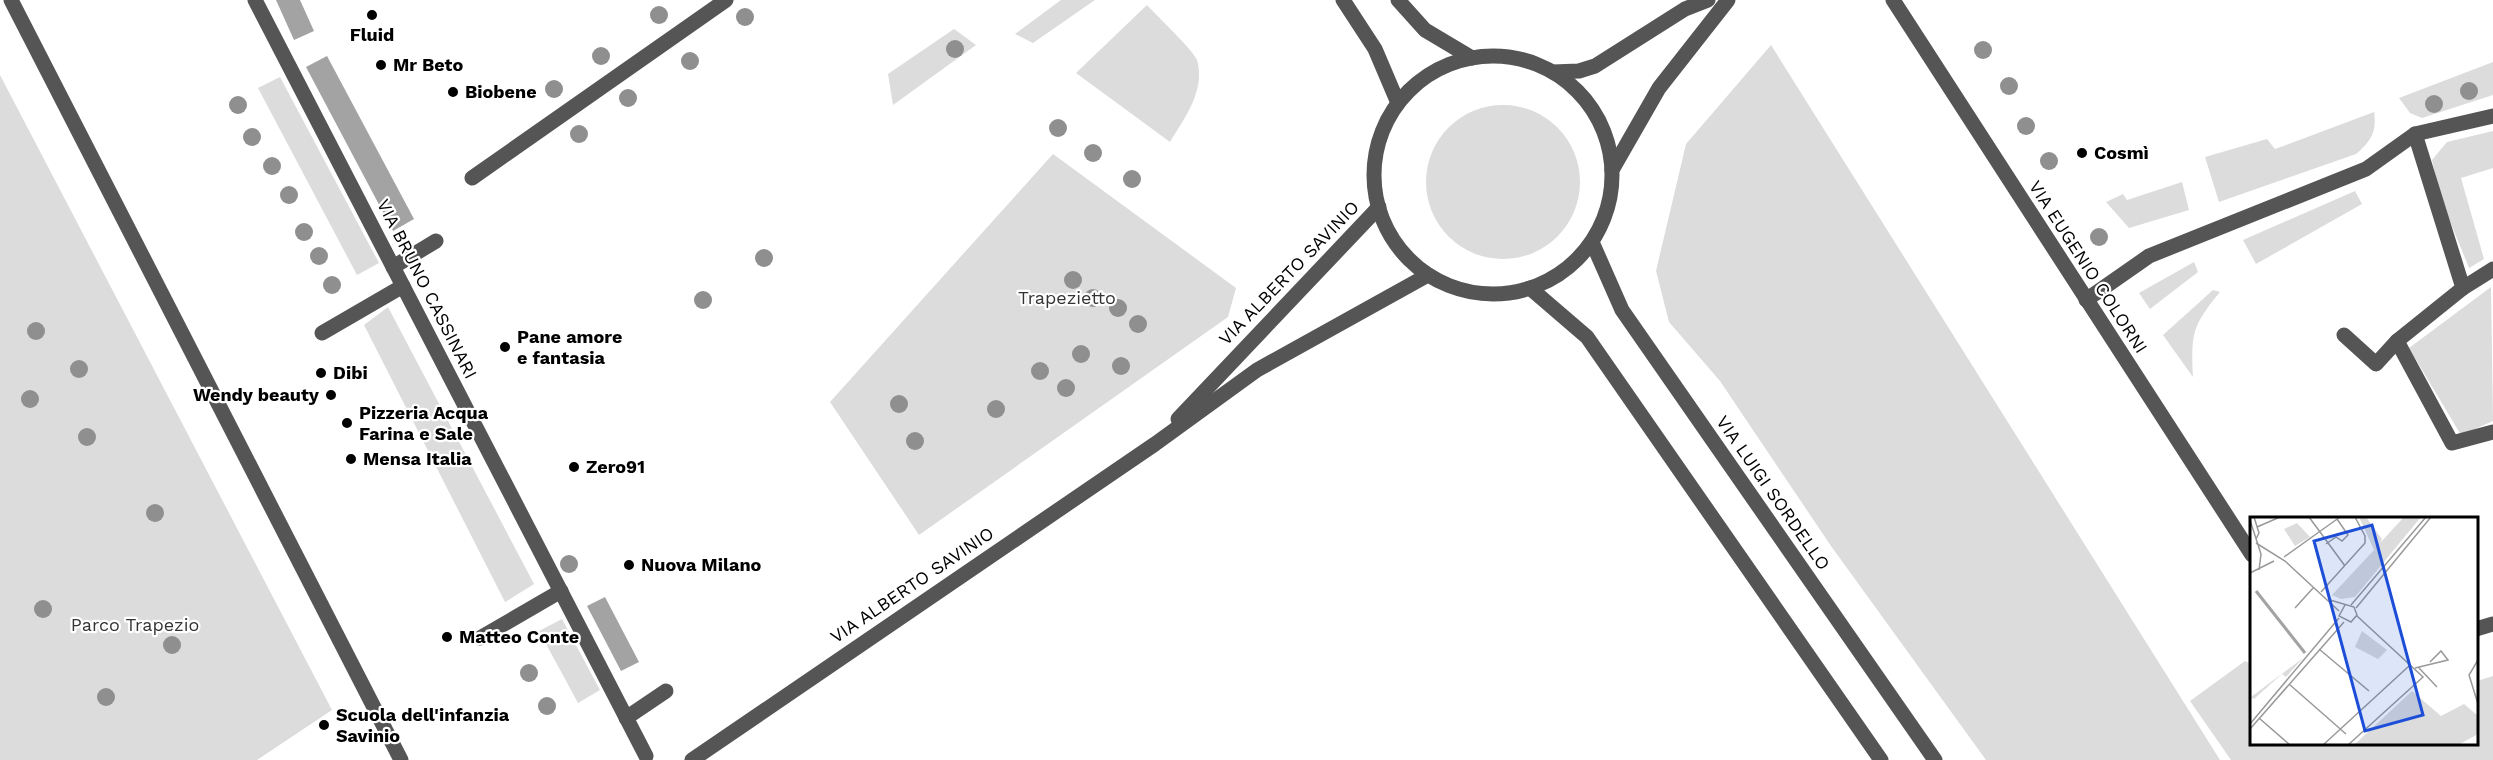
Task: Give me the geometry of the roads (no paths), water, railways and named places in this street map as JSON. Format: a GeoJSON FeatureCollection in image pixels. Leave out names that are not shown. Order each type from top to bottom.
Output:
{"type":"FeatureCollection","features":[{"type":"Feature","properties":{"kind":"street"},"geometry":{"type":"LineString","coordinates":[[10,0],[401,760]]}},
{"type":"Feature","properties":{"kind":"street","name":"VIA BRUNO CASSINARI"},"geometry":{"type":"LineString","coordinates":[[255,0],[646,756]]}},
{"type":"Feature","properties":{"kind":"street"},"geometry":{"type":"LineString","coordinates":[[472,178],[726,0]]}},
{"type":"Feature","properties":{"kind":"street"},"geometry":{"type":"LineString","coordinates":[[1343,0],[1375,49],[1398,103]]}},
{"type":"Feature","properties":{"kind":"street"},"geometry":{"type":"LineString","coordinates":[[1398,0],[1425,30],[1472,58]]}},
{"type":"Feature","properties":{"kind":"street"},"geometry":{"type":"LineString","coordinates":[[1553,72],[1579,71],[1595,66],[1685,9],[1708,0]]}},
{"type":"Feature","properties":{"kind":"street"},"geometry":{"type":"LineString","coordinates":[[1612,170],[1600,123],[1588,103],[1553,72],[1513,57],[1472,58],[1444,66],[1419,82],[1398,103],[1384,128],[1376,153],[1374,182],[1378,207],[1386,228],[1397,246],[1411,262],[1428,275],[1457,288],[1488,294],[1530,288],[1554,277],[1575,261],[1592,242],[1606,211],[1612,170],[1659,88],[1728,0]]}},
{"type":"Feature","properties":{"kind":"street","name":"VIA EUGENIO COLORNI"},"geometry":{"type":"LineString","coordinates":[[1893,0],[2250,552]]}},
{"type":"Feature","properties":{"kind":"street"},"geometry":{"type":"LineString","coordinates":[[2086,300],[2150,256],[2366,169],[2415,134],[2493,116]]}},
{"type":"Feature","properties":{"kind":"street"},"geometry":{"type":"LineString","coordinates":[[2415,134],[2463,288]]}},
{"type":"Feature","properties":{"kind":"street","name":"VIA ALBERTO SAVINIO"},"geometry":{"type":"LineString","coordinates":[[1155,444],[1378,207]]}},
{"type":"Feature","properties":{"kind":"street"},"geometry":{"type":"LineString","coordinates":[[393,267],[436,241]]}},
{"type":"Feature","properties":{"kind":"street","name":"VIA LUIGI SORDELLO"},"geometry":{"type":"LineString","coordinates":[[1592,242],[1622,310],[1935,760]]}},
{"type":"Feature","properties":{"kind":"street"},"geometry":{"type":"LineString","coordinates":[[2344,335],[2376,364],[2397,341],[2463,288],[2493,269]]}},
{"type":"Feature","properties":{"kind":"street","name":"VIA ALBERTO SAVINIO"},"geometry":{"type":"LineString","coordinates":[[692,760],[1155,444],[1257,370],[1428,275]]}},
{"type":"Feature","properties":{"kind":"street"},"geometry":{"type":"LineString","coordinates":[[322,333],[403,286]]}},
{"type":"Feature","properties":{"kind":"street"},"geometry":{"type":"LineString","coordinates":[[1530,288],[1587,337],[1881,760]]}},
{"type":"Feature","properties":{"kind":"street"},"geometry":{"type":"LineString","coordinates":[[2397,341],[2452,443],[2493,432]]}},
{"type":"Feature","properties":{"kind":"street"},"geometry":{"type":"LineString","coordinates":[[480,638],[561,591]]}},
{"type":"Feature","properties":{"kind":"street"},"geometry":{"type":"LineString","coordinates":[[2478,628],[2493,624]]}},
{"type":"Feature","properties":{"kind":"street"},"geometry":{"type":"LineString","coordinates":[[626,718],[666,692]]}},
{"type":"Feature","properties":{"kind":"place","name":"Fluid"},"geometry":{"type":"Point","coordinates":[372,15]}},
{"type":"Feature","properties":{"kind":"place","name":"Mr Beto"},"geometry":{"type":"Point","coordinates":[381,65]}},
{"type":"Feature","properties":{"kind":"place","name":"Biobene"},"geometry":{"type":"Point","coordinates":[453,92]}},
{"type":"Feature","properties":{"kind":"place","name":"Cosmì"},"geometry":{"type":"Point","coordinates":[2082,153]}},
{"type":"Feature","properties":{"kind":"place","name":"Pane amore e fantasia"},"geometry":{"type":"Point","coordinates":[505,347]}},
{"type":"Feature","properties":{"kind":"place","name":"Dibi"},"geometry":{"type":"Point","coordinates":[321,373]}},
{"type":"Feature","properties":{"kind":"place","name":"Wendy beauty"},"geometry":{"type":"Point","coordinates":[331,395]}},
{"type":"Feature","properties":{"kind":"place","name":"Pizzeria Acqua Farina e Sale"},"geometry":{"type":"Point","coordinates":[347,423]}},
{"type":"Feature","properties":{"kind":"place","name":"Mensa Italia"},"geometry":{"type":"Point","coordinates":[351,459]}},
{"type":"Feature","properties":{"kind":"place","name":"Zero91"},"geometry":{"type":"Point","coordinates":[574,467]}},
{"type":"Feature","properties":{"kind":"place","name":"Nuova Milano"},"geometry":{"type":"Point","coordinates":[629,565]}},
{"type":"Feature","properties":{"kind":"place","name":"Matteo Conte"},"geometry":{"type":"Point","coordinates":[447,637]}},
{"type":"Feature","properties":{"kind":"place","name":"Scuola dell'infanzia Savinio"},"geometry":{"type":"Point","coordinates":[324,725]}},
{"type":"Feature","properties":{"kind":"park label","name":"Trapezietto"},"geometry":{"type":"Point","coordinates":[1067,298]}},
{"type":"Feature","properties":{"kind":"park label","name":"Parco Trapezio"},"geometry":{"type":"Point","coordinates":[135,625]}}]}
